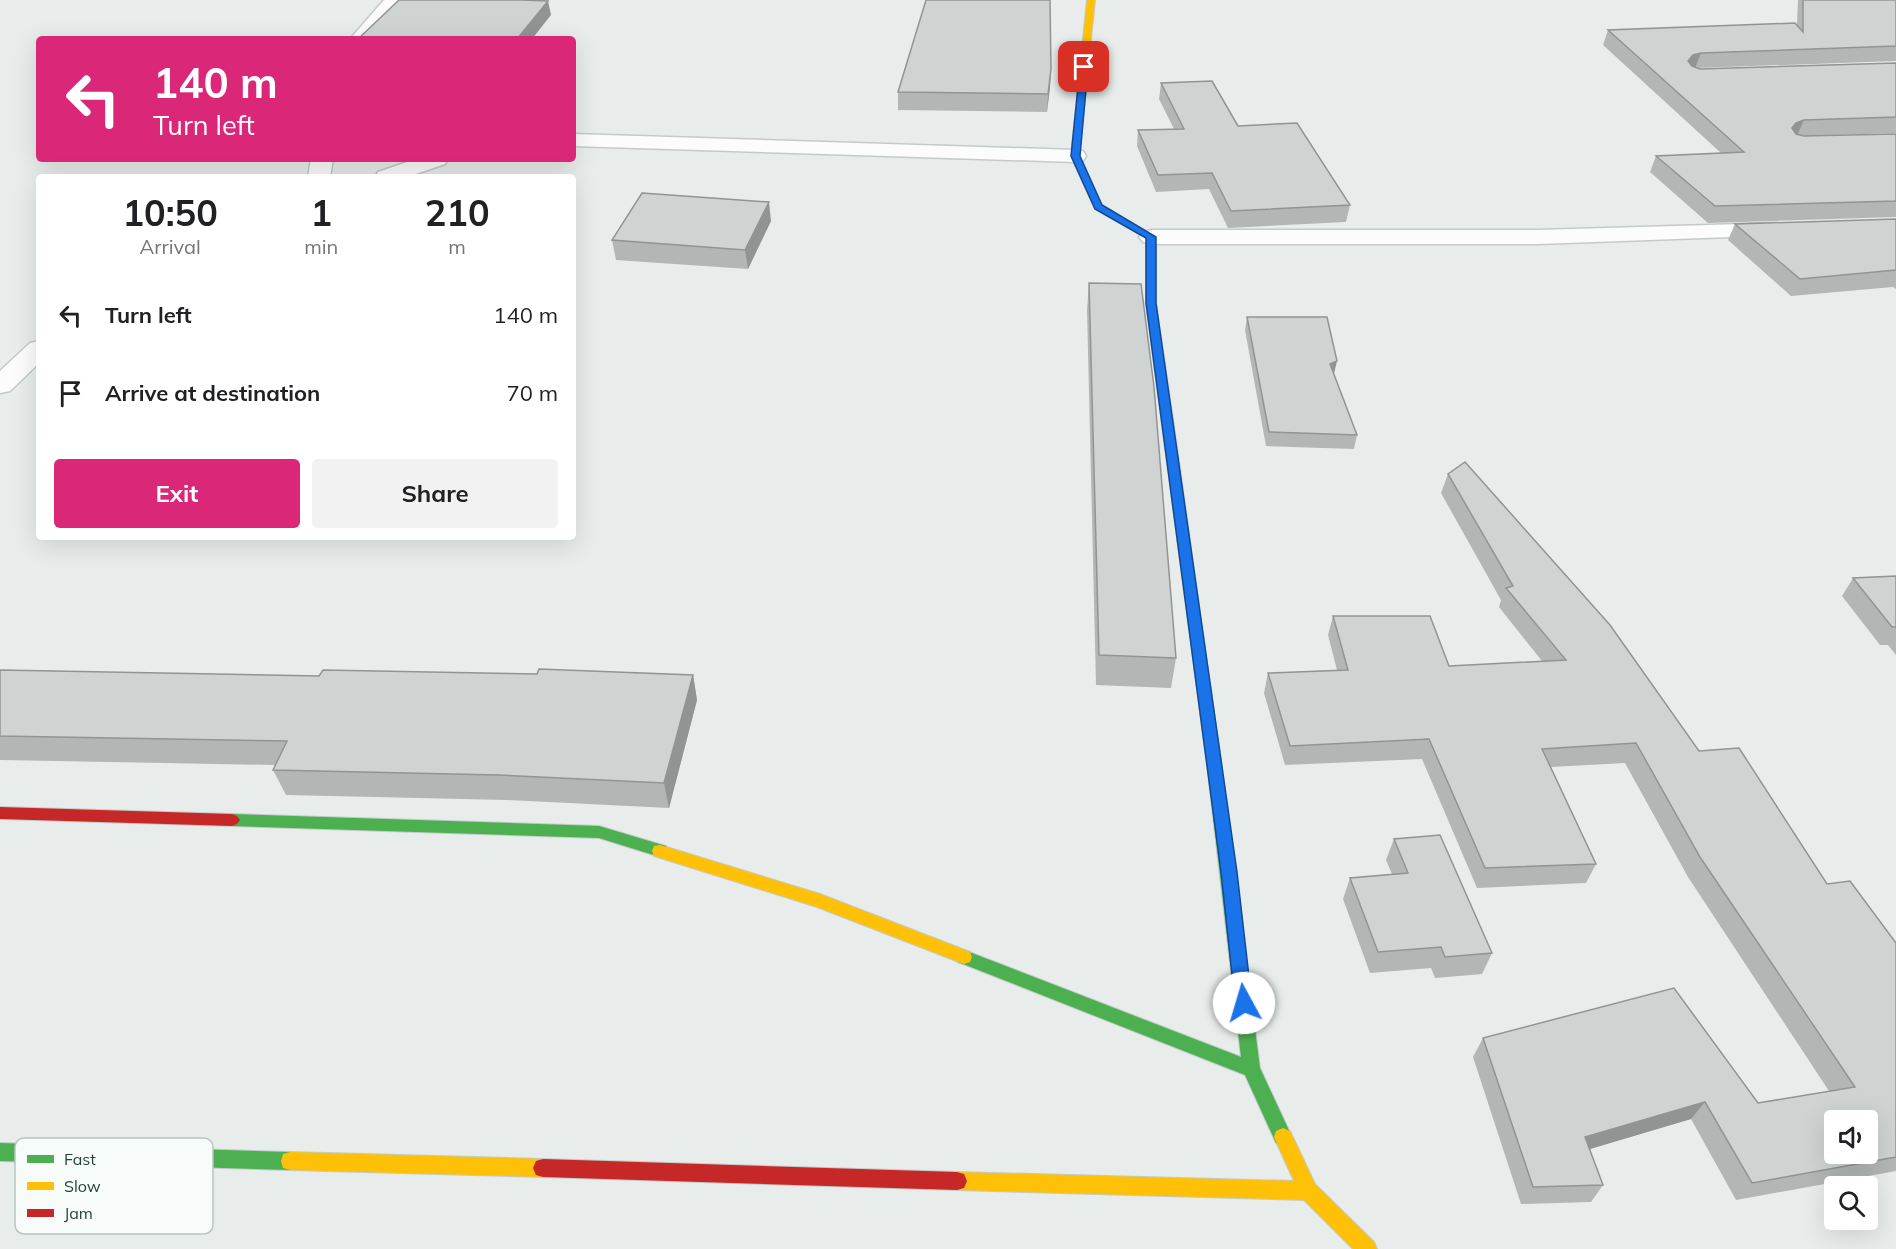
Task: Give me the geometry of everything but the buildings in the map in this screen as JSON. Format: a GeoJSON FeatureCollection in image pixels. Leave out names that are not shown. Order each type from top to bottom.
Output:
{"type":"FeatureCollection","features":[{"type":"Feature","properties":{"kind":"street"},"geometry":{"type":"LineString","coordinates":[[362,36],[393,0]]}},
{"type":"Feature","properties":{"kind":"street"},"geometry":{"type":"LineString","coordinates":[[1091,0],[1075,156],[1098,207],[1151,237],[1538,237],[1801,229]]}},
{"type":"Feature","properties":{"kind":"street"},"geometry":{"type":"LineString","coordinates":[[576,140],[1075,156]]}},
{"type":"Feature","properties":{"kind":"street"},"geometry":{"type":"LineString","coordinates":[[394,174],[428,162]]}},
{"type":"Feature","properties":{"kind":"street"},"geometry":{"type":"LineString","coordinates":[[1151,237],[1151,303],[1229,872],[1251,1069],[1308,1191],[1367,1249]]}},
{"type":"Feature","properties":{"kind":"street"},"geometry":{"type":"LineString","coordinates":[[0,385],[36,352]]}},
{"type":"Feature","properties":{"kind":"street"},"geometry":{"type":"LineString","coordinates":[[0,813],[599,832],[820,901],[1251,1069]]}},
{"type":"Feature","properties":{"kind":"street"},"geometry":{"type":"LineString","coordinates":[[0,1152],[15,1152]]}},
{"type":"Feature","properties":{"kind":"street"},"geometry":{"type":"LineString","coordinates":[[213,1158],[1308,1191]]}},
{"type":"Feature","properties":{"kind":"traffic: fast"},"geometry":{"type":"LineString","coordinates":[[1214,764],[1251,1069],[1283,1137]]}},
{"type":"Feature","properties":{"kind":"traffic: fast"},"geometry":{"type":"LineString","coordinates":[[232,820],[599,832],[660,851]]}},
{"type":"Feature","properties":{"kind":"traffic: fast"},"geometry":{"type":"LineString","coordinates":[[964,957],[1251,1069]]}},
{"type":"Feature","properties":{"kind":"traffic: fast"},"geometry":{"type":"LineString","coordinates":[[0,1152],[15,1152]]}},
{"type":"Feature","properties":{"kind":"traffic: fast"},"geometry":{"type":"LineString","coordinates":[[213,1159],[290,1161]]}},
{"type":"Feature","properties":{"kind":"traffic: slow"},"geometry":{"type":"LineString","coordinates":[[1091,0],[1075,156],[1098,207],[1151,237],[1151,303],[1172,455]]}},
{"type":"Feature","properties":{"kind":"traffic: slow"},"geometry":{"type":"LineString","coordinates":[[660,851],[820,901],[964,957]]}},
{"type":"Feature","properties":{"kind":"traffic: slow"},"geometry":{"type":"LineString","coordinates":[[1283,1137],[1308,1191],[1367,1249]]}},
{"type":"Feature","properties":{"kind":"traffic: slow"},"geometry":{"type":"LineString","coordinates":[[290,1161],[543,1168]]}},
{"type":"Feature","properties":{"kind":"traffic: slow"},"geometry":{"type":"LineString","coordinates":[[957,1181],[1308,1191]]}},
{"type":"Feature","properties":{"kind":"traffic: jam"},"geometry":{"type":"LineString","coordinates":[[1172,455],[1214,764]]}},
{"type":"Feature","properties":{"kind":"traffic: jam"},"geometry":{"type":"LineString","coordinates":[[0,813],[232,820]]}},
{"type":"Feature","properties":{"kind":"traffic: jam"},"geometry":{"type":"LineString","coordinates":[[543,1168],[957,1181]]}},
{"type":"Feature","properties":{"kind":"route"},"geometry":{"type":"LineString","coordinates":[[1084,67],[1075,156],[1098,207],[1151,237],[1151,303],[1229,872],[1244,1003]]}}]}
